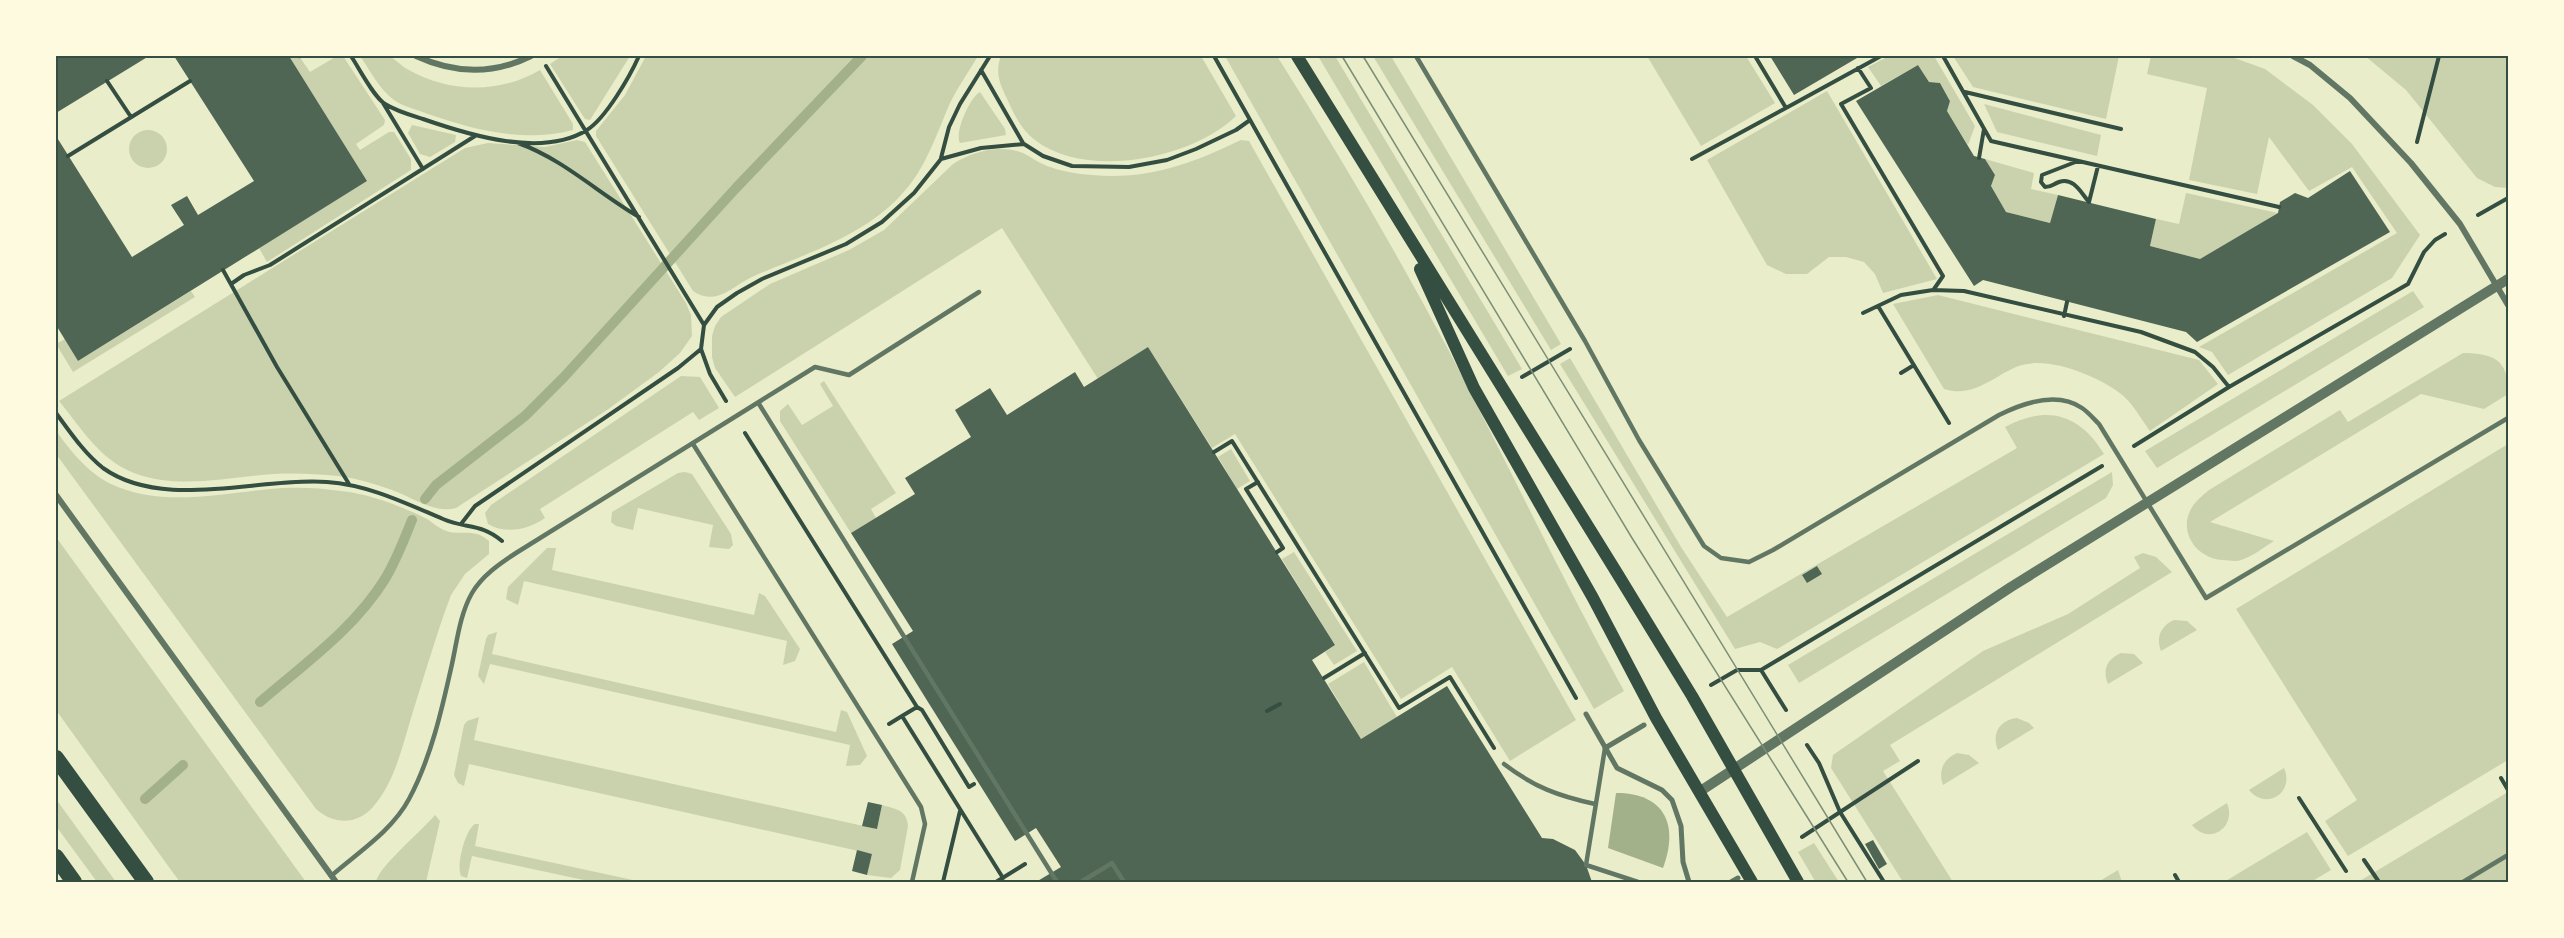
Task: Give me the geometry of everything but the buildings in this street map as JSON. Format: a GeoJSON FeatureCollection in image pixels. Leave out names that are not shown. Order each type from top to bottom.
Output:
{"type":"FeatureCollection","features":[{"type":"Feature","properties":{"kind":"highway"},"geometry":{"type":"LineString","coordinates":[[56,758],[146,882]]}},
{"type":"Feature","properties":{"kind":"highway"},"geometry":{"type":"LineString","coordinates":[[56,857],[74,882]]}},
{"type":"Feature","properties":{"kind":"main road"},"geometry":{"type":"LineString","coordinates":[[1297,56],[1617,573],[1798,882]]}},
{"type":"Feature","properties":{"kind":"main road"},"geometry":{"type":"LineString","coordinates":[[1400,224],[1474,388],[1593,598],[1656,718],[1752,882]]}},
{"type":"Feature","properties":{"kind":"street"},"geometry":{"type":"LineString","coordinates":[[416,56],[449,69],[473,71],[514,64],[531,56]]}},
{"type":"Feature","properties":{"kind":"street"},"geometry":{"type":"LineString","coordinates":[[2293,56],[2310,65],[2350,98],[2411,163],[2460,224],[2508,305]]}},
{"type":"Feature","properties":{"kind":"street"},"geometry":{"type":"LineString","coordinates":[[1699,792],[2011,587],[2508,279]]}},
{"type":"Feature","properties":{"kind":"street"},"geometry":{"type":"LineString","coordinates":[[56,495],[336,882]]}},
{"type":"Feature","properties":{"kind":"street"},"geometry":{"type":"LineString","coordinates":[[1586,714],[1617,768],[1662,790],[1672,800],[1681,826],[1683,862],[1689,882]]}},
{"type":"Feature","properties":{"kind":"street"},"geometry":{"type":"LineString","coordinates":[[1605,748],[1644,725]]}},
{"type":"Feature","properties":{"kind":"street"},"geometry":{"type":"LineString","coordinates":[[1731,882],[1738,878]]}},
{"type":"Feature","properties":{"kind":"lane"},"geometry":{"type":"LineString","coordinates":[[1416,56],[1585,341],[1609,388],[1677,504],[1704,546],[1721,558],[1749,562],[2017,406],[2039,400],[2062,400],[2081,407],[2099,424],[2206,598],[2508,418]]}},
{"type":"Feature","properties":{"kind":"lane"},"geometry":{"type":"LineString","coordinates":[[331,876],[387,827],[408,801],[426,761],[436,729],[471,594],[491,571],[516,553],[815,368],[849,375],[979,292]]}},
{"type":"Feature","properties":{"kind":"lane"},"geometry":{"type":"LineString","coordinates":[[759,404],[1058,882]]}},
{"type":"Feature","properties":{"kind":"lane"},"geometry":{"type":"LineString","coordinates":[[693,444],[921,807],[925,824],[912,882]]}},
{"type":"Feature","properties":{"kind":"lane"},"geometry":{"type":"LineString","coordinates":[[1605,748],[1586,865],[1638,882]]}},
{"type":"Feature","properties":{"kind":"lane"},"geometry":{"type":"LineString","coordinates":[[1504,764],[1528,782],[1561,797],[1595,804]]}},
{"type":"Feature","properties":{"kind":"lane"},"geometry":{"type":"LineString","coordinates":[[2463,882],[2508,855]]}},
{"type":"Feature","properties":{"kind":"lane"},"geometry":{"type":"LineString","coordinates":[[1081,882],[1112,863],[1124,882]]}},
{"type":"Feature","properties":{"kind":"path"},"geometry":{"type":"LineString","coordinates":[[351,56],[423,168]]}},
{"type":"Feature","properties":{"kind":"path"},"geometry":{"type":"LineString","coordinates":[[514,142],[557,141],[585,132],[604,113],[626,81],[639,56]]}},
{"type":"Feature","properties":{"kind":"path"},"geometry":{"type":"LineString","coordinates":[[965,780],[735,418],[710,374],[701,349],[704,325],[717,307],[753,284],[846,244],[882,222],[914,193],[941,159],[949,127],[960,104],[990,56]]}},
{"type":"Feature","properties":{"kind":"path"},"geometry":{"type":"LineString","coordinates":[[1214,56],[1586,714]]}},
{"type":"Feature","properties":{"kind":"path"},"geometry":{"type":"LineString","coordinates":[[1755,56],[1786,108]]}},
{"type":"Feature","properties":{"kind":"path"},"geometry":{"type":"LineString","coordinates":[[1692,159],[1881,56]]}},
{"type":"Feature","properties":{"kind":"path"},"geometry":{"type":"LineString","coordinates":[[1943,56],[1991,141],[2279,207]]}},
{"type":"Feature","properties":{"kind":"path"},"geometry":{"type":"LineString","coordinates":[[2411,163],[2439,56]]}},
{"type":"Feature","properties":{"kind":"path"},"geometry":{"type":"LineString","coordinates":[[545,65],[704,325]]}},
{"type":"Feature","properties":{"kind":"path"},"geometry":{"type":"LineString","coordinates":[[1858,68],[1871,88],[1841,104],[1943,276],[1933,290]]}},
{"type":"Feature","properties":{"kind":"path"},"geometry":{"type":"LineString","coordinates":[[981,70],[1024,144],[1043,156],[1072,166],[1129,167],[1167,160],[1236,130],[1250,120]]}},
{"type":"Feature","properties":{"kind":"path"},"geometry":{"type":"LineString","coordinates":[[107,81],[131,117]]}},
{"type":"Feature","properties":{"kind":"path"},"geometry":{"type":"LineString","coordinates":[[68,156],[190,81]]}},
{"type":"Feature","properties":{"kind":"path"},"geometry":{"type":"LineString","coordinates":[[1964,92],[2121,129]]}},
{"type":"Feature","properties":{"kind":"path"},"geometry":{"type":"LineString","coordinates":[[383,103],[476,136],[514,142],[536,149],[639,218]]}},
{"type":"Feature","properties":{"kind":"path"},"geometry":{"type":"LineString","coordinates":[[1979,158],[1984,129]]}},
{"type":"Feature","properties":{"kind":"path"},"geometry":{"type":"LineString","coordinates":[[231,284],[244,275],[270,265],[476,136]]}},
{"type":"Feature","properties":{"kind":"path"},"geometry":{"type":"LineString","coordinates":[[941,159],[981,148],[1024,144]]}},
{"type":"Feature","properties":{"kind":"path"},"geometry":{"type":"LineString","coordinates":[[2079,161],[2048,171],[2042,175],[2041,182],[2045,187],[2067,181],[2075,184],[2089,202],[2098,166]]}},
{"type":"Feature","properties":{"kind":"path"},"geometry":{"type":"LineString","coordinates":[[223,270],[277,368],[350,485]]}},
{"type":"Feature","properties":{"kind":"path"},"geometry":{"type":"LineString","coordinates":[[1863,313],[1900,295],[1933,290],[1964,291],[2141,332],[2195,352],[2213,367],[2229,387]]}},
{"type":"Feature","properties":{"kind":"path"},"geometry":{"type":"LineString","coordinates":[[2064,316],[2067,302]]}},
{"type":"Feature","properties":{"kind":"path"},"geometry":{"type":"LineString","coordinates":[[1878,306],[1959,439]]}},
{"type":"Feature","properties":{"kind":"path"},"geometry":{"type":"LineString","coordinates":[[1525,384],[1521,378],[1585,341]]}},
{"type":"Feature","properties":{"kind":"path"},"geometry":{"type":"LineString","coordinates":[[461,524],[476,506],[678,368],[701,349]]}},
{"type":"Feature","properties":{"kind":"path"},"geometry":{"type":"LineString","coordinates":[[1901,373],[1914,365]]}},
{"type":"Feature","properties":{"kind":"path"},"geometry":{"type":"LineString","coordinates":[[56,413],[88,454],[102,467],[116,476],[143,486],[201,489],[289,481],[350,485],[397,498],[445,520],[474,525],[490,531],[516,553]]}},
{"type":"Feature","properties":{"kind":"path"},"geometry":{"type":"LineString","coordinates":[[1214,452],[1232,441],[1400,708],[1450,677],[1504,764]]}},
{"type":"Feature","properties":{"kind":"path"},"geometry":{"type":"LineString","coordinates":[[1258,482],[1246,489],[1283,548],[1277,552]]}},
{"type":"Feature","properties":{"kind":"path"},"geometry":{"type":"LineString","coordinates":[[1324,678],[1365,653]]}},
{"type":"Feature","properties":{"kind":"path"},"geometry":{"type":"LineString","coordinates":[[1707,688],[1737,670]]}},
{"type":"Feature","properties":{"kind":"path"},"geometry":{"type":"LineString","coordinates":[[1267,711],[1280,704]]}},
{"type":"Feature","properties":{"kind":"path"},"geometry":{"type":"LineString","coordinates":[[917,707],[902,716],[1003,878]]}},
{"type":"Feature","properties":{"kind":"path"},"geometry":{"type":"LineString","coordinates":[[1802,837],[1918,761]]}},
{"type":"Feature","properties":{"kind":"path"},"geometry":{"type":"LineString","coordinates":[[2501,778],[2508,790]]}},
{"type":"Feature","properties":{"kind":"path"},"geometry":{"type":"LineString","coordinates":[[2299,798],[2346,871]]}},
{"type":"Feature","properties":{"kind":"path"},"geometry":{"type":"LineString","coordinates":[[943,882],[960,810]]}},
{"type":"Feature","properties":{"kind":"path"},"geometry":{"type":"LineString","coordinates":[[1840,812],[1884,882]]}},
{"type":"Feature","properties":{"kind":"path"},"geometry":{"type":"LineString","coordinates":[[2364,860],[2379,882]]}},
{"type":"Feature","properties":{"kind":"path"},"geometry":{"type":"LineString","coordinates":[[2175,875],[2179,882]]}},
{"type":"Feature","properties":{"kind":"shaded area"},"geometry":{"type":"Polygon","coordinates":[[[378,54],[388,56],[405,68],[439,83],[474,88],[508,83],[540,70],[573,124],[573,130],[555,134],[518,135],[481,130],[428,114],[402,104],[389,96],[360,56],[378,54]]]}},
{"type":"Feature","properties":{"kind":"shaded area"},"geometry":{"type":"Polygon","coordinates":[[[289,56],[299,56],[310,72],[337,56],[343,56],[385,120],[384,125],[356,144],[360,150],[389,132],[394,132],[411,159],[411,170],[267,262],[259,248],[367,181],[289,56]]]}},
{"type":"Feature","properties":{"kind":"shaded area"},"geometry":{"type":"Polygon","coordinates":[[[562,56],[630,56],[590,120],[585,119],[550,64],[562,56]]]}},
{"type":"Feature","properties":{"kind":"shaded area"},"geometry":{"type":"Polygon","coordinates":[[[646,56],[978,56],[950,103],[930,151],[917,174],[910,185],[886,209],[869,222],[832,243],[754,276],[724,293],[710,297],[693,291],[596,136],[596,131],[625,95],[646,56]]]}},
{"type":"Feature","properties":{"kind":"shaded area"},"geometry":{"type":"Polygon","coordinates":[[[1001,56],[1201,56],[1236,116],[1217,131],[1193,144],[1167,153],[1138,159],[1109,161],[1082,159],[1056,152],[1035,140],[1023,128],[999,80],[998,69],[1001,56]]]}},
{"type":"Feature","properties":{"kind":"shaded area"},"geometry":{"type":"Polygon","coordinates":[[[1225,56],[1277,56],[1387,239],[1449,351],[1624,691],[1594,709],[1225,56]]]}},
{"type":"Feature","properties":{"kind":"shaded area"},"geometry":{"type":"Polygon","coordinates":[[[1318,56],[1335,56],[1522,369],[1508,376],[1318,56]]]}},
{"type":"Feature","properties":{"kind":"shaded area"},"geometry":{"type":"Polygon","coordinates":[[[1373,56],[1391,56],[1561,344],[1551,350],[1373,56]]]}},
{"type":"Feature","properties":{"kind":"shaded area"},"geometry":{"type":"Polygon","coordinates":[[[1647,56],[1746,56],[1775,103],[1701,146],[1647,56]]]}},
{"type":"Feature","properties":{"kind":"shaded area"},"geometry":{"type":"Polygon","coordinates":[[[1889,56],[1934,56],[1975,126],[1968,145],[1947,111],[1950,100],[1940,83],[1929,82],[1918,65],[1881,86],[1868,67],[1889,56]]]}},
{"type":"Feature","properties":{"kind":"shaded area"},"geometry":{"type":"Polygon","coordinates":[[[1953,56],[2119,56],[2106,119],[1973,87],[1953,56]]]}},
{"type":"Feature","properties":{"kind":"shaded area"},"geometry":{"type":"Polygon","coordinates":[[[2151,56],[2229,56],[2265,69],[2313,105],[2352,144],[2420,235],[2392,278],[2228,375],[2212,352],[2199,347],[2397,233],[2352,167],[2309,191],[2269,137],[2257,194],[2189,180],[2207,88],[2147,74],[2151,56]]]}},
{"type":"Feature","properties":{"kind":"shaded area"},"geometry":{"type":"Polygon","coordinates":[[[2365,56],[2508,56],[2508,188],[2495,187],[2477,178],[2406,90],[2365,56]]]}},
{"type":"Feature","properties":{"kind":"shaded area"},"geometry":{"type":"Polygon","coordinates":[[[1827,91],[1937,279],[1883,293],[1875,274],[1864,262],[1846,257],[1829,257],[1807,274],[1786,274],[1767,265],[1707,160],[1827,91]]]}},
{"type":"Feature","properties":{"kind":"shaded area"},"geometry":{"type":"Polygon","coordinates":[[[980,92],[1005,129],[1006,135],[960,143],[959,132],[964,116],[980,92]]]}},
{"type":"Feature","properties":{"kind":"shaded area"},"geometry":{"type":"Polygon","coordinates":[[[1984,104],[2101,135],[2097,156],[1997,132],[1984,104]]]}},
{"type":"Feature","properties":{"kind":"shaded area"},"geometry":{"type":"Polygon","coordinates":[[[412,125],[456,135],[455,142],[430,157],[420,154],[408,133],[412,125]]]}},
{"type":"Feature","properties":{"kind":"shaded area"},"geometry":{"type":"Polygon","coordinates":[[[148,130],[162,135],[167,149],[162,163],[148,168],[134,163],[129,149],[134,135],[148,130]]]}},
{"type":"Feature","properties":{"kind":"shaded area"},"geometry":{"type":"Polygon","coordinates":[[[577,140],[585,142],[686,303],[691,315],[692,336],[680,353],[659,372],[607,410],[456,508],[431,507],[379,486],[338,476],[274,474],[186,482],[151,478],[122,467],[101,452],[59,401],[465,148],[488,143],[545,147],[577,140]]]}},
{"type":"Feature","properties":{"kind":"shaded area"},"geometry":{"type":"Polygon","coordinates":[[[1241,140],[1249,141],[1576,720],[1510,761],[1452,667],[1401,699],[1235,434],[1212,448],[1148,347],[1098,379],[1002,228],[735,397],[715,368],[712,357],[712,336],[721,317],[770,284],[849,250],[884,230],[953,164],[978,152],[996,149],[1014,150],[1047,166],[1069,172],[1113,176],[1151,172],[1187,163],[1241,140]]]}},
{"type":"Feature","properties":{"kind":"shaded area"},"geometry":{"type":"Polygon","coordinates":[[[1985,159],[2034,173],[2031,189],[2058,195],[2050,223],[2006,212],[1991,186],[1995,175],[1985,159]]]}},
{"type":"Feature","properties":{"kind":"shaded area"},"geometry":{"type":"Polygon","coordinates":[[[2186,193],[2278,213],[2200,259],[2150,246],[2156,219],[2179,224],[2186,193]]]}},
{"type":"Feature","properties":{"kind":"shaded area"},"geometry":{"type":"Polygon","coordinates":[[[191,291],[195,297],[73,372],[56,344],[65,339],[78,361],[191,291]]]}},
{"type":"Feature","properties":{"kind":"shaded area"},"geometry":{"type":"Polygon","coordinates":[[[2413,291],[2424,307],[2157,468],[2145,451],[2413,291]]]}},
{"type":"Feature","properties":{"kind":"shaded area"},"geometry":{"type":"Polygon","coordinates":[[[1938,295],[2199,360],[2218,384],[2150,431],[2133,406],[2121,394],[2099,380],[2056,365],[2028,364],[2016,367],[1973,389],[1954,391],[1944,389],[1893,304],[1938,295]]]}},
{"type":"Feature","properties":{"kind":"shaded area"},"geometry":{"type":"Polygon","coordinates":[[[2463,353],[2484,355],[2498,361],[2506,374],[2508,394],[2484,409],[2421,394],[2210,522],[2274,541],[2258,552],[2239,561],[2214,559],[2193,544],[2187,528],[2187,520],[2198,499],[2209,490],[2340,410],[2348,422],[2463,353]]]}},
{"type":"Feature","properties":{"kind":"shaded area"},"geometry":{"type":"Polygon","coordinates":[[[1570,358],[1681,547],[1727,617],[2017,448],[2005,427],[2020,420],[2034,416],[2060,417],[2084,429],[2104,454],[1777,649],[1760,642],[1735,649],[1560,364],[1570,358]]]}},
{"type":"Feature","properties":{"kind":"shaded area"},"geometry":{"type":"Polygon","coordinates":[[[681,376],[700,377],[719,408],[699,420],[693,412],[540,509],[545,518],[539,522],[525,528],[510,530],[488,524],[485,513],[491,505],[681,376]]]}},
{"type":"Feature","properties":{"kind":"shaded area"},"geometry":{"type":"Polygon","coordinates":[[[824,381],[896,493],[871,509],[876,518],[851,533],[780,421],[780,411],[788,404],[802,425],[833,406],[820,384],[824,381]]]}},
{"type":"Feature","properties":{"kind":"shaded area"},"geometry":{"type":"Polygon","coordinates":[[[56,431],[73,453],[95,474],[131,492],[152,496],[195,497],[282,488],[334,490],[385,501],[417,514],[440,528],[454,533],[477,534],[489,541],[489,554],[465,574],[451,595],[396,765],[387,787],[367,813],[345,821],[330,818],[316,809],[56,454],[56,431]]]}},
{"type":"Feature","properties":{"kind":"shaded area"},"geometry":{"type":"Polygon","coordinates":[[[2508,444],[2508,760],[2348,856],[2325,821],[2357,800],[2236,609],[2508,444]]]}},
{"type":"Feature","properties":{"kind":"shaded area"},"geometry":{"type":"Polygon","coordinates":[[[1231,449],[1250,481],[1237,489],[1218,457],[1231,449]]]}},
{"type":"Feature","properties":{"kind":"shaded area"},"geometry":{"type":"Polygon","coordinates":[[[2112,472],[2113,485],[2106,498],[1799,683],[1788,665],[2112,472]]]}},
{"type":"Feature","properties":{"kind":"shaded area"},"geometry":{"type":"Polygon","coordinates":[[[678,473],[692,474],[731,534],[733,545],[729,549],[709,547],[713,525],[638,508],[633,530],[616,526],[611,522],[612,512],[678,473]]]}},
{"type":"Feature","properties":{"kind":"shaded area"},"geometry":{"type":"Polygon","coordinates":[[[56,537],[306,882],[180,882],[171,870],[56,710],[56,537]]]}},
{"type":"Feature","properties":{"kind":"shaded area"},"geometry":{"type":"Polygon","coordinates":[[[547,548],[556,548],[552,570],[754,615],[759,593],[765,596],[800,649],[795,661],[783,665],[787,641],[524,581],[518,605],[506,599],[508,587],[547,548]]]}},
{"type":"Feature","properties":{"kind":"shaded area"},"geometry":{"type":"Polygon","coordinates":[[[1294,552],[1357,651],[1334,665],[1325,652],[1335,645],[1282,559],[1294,552]]]}},
{"type":"Feature","properties":{"kind":"shaded area"},"geometry":{"type":"Polygon","coordinates":[[[2143,553],[2156,557],[2172,572],[1890,745],[1900,761],[1883,771],[1953,882],[1903,882],[1831,768],[1833,755],[1983,651],[2068,614],[2140,568],[2134,557],[2143,553]]]}},
{"type":"Feature","properties":{"kind":"shaded area"},"geometry":{"type":"Polygon","coordinates":[[[2174,620],[2187,621],[2197,630],[2161,651],[2160,633],[2174,620]]]}},
{"type":"Feature","properties":{"kind":"shaded area"},"geometry":{"type":"Polygon","coordinates":[[[497,632],[492,654],[836,732],[841,710],[847,712],[867,756],[860,765],[846,766],[850,745],[490,664],[484,684],[478,676],[486,639],[488,635],[497,632]]]}},
{"type":"Feature","properties":{"kind":"shaded area"},"geometry":{"type":"Polygon","coordinates":[[[2121,653],[2134,654],[2143,663],[2108,684],[2107,666],[2112,658],[2121,653]]]}},
{"type":"Feature","properties":{"kind":"shaded area"},"geometry":{"type":"Polygon","coordinates":[[[1364,662],[1397,717],[1361,739],[1328,684],[1364,662]]]}},
{"type":"Feature","properties":{"kind":"shaded area"},"geometry":{"type":"Polygon","coordinates":[[[479,717],[474,740],[877,829],[882,805],[896,809],[903,813],[908,826],[900,870],[891,878],[867,875],[872,854],[469,764],[464,786],[458,783],[454,775],[464,725],[467,721],[479,717]]]}},
{"type":"Feature","properties":{"kind":"shaded area"},"geometry":{"type":"Polygon","coordinates":[[[2017,718],[2034,728],[1998,750],[1996,733],[1998,728],[2006,721],[2017,718]]]}},
{"type":"Feature","properties":{"kind":"shaded area"},"geometry":{"type":"Polygon","coordinates":[[[1957,753],[1969,755],[1979,763],[1943,785],[1941,775],[1943,766],[1957,753]]]}},
{"type":"Feature","properties":{"kind":"shaded area"},"geometry":{"type":"Polygon","coordinates":[[[2284,768],[2286,785],[2277,796],[2263,799],[2249,790],[2284,768]]]}},
{"type":"Feature","properties":{"kind":"shaded area"},"geometry":{"type":"Polygon","coordinates":[[[2508,792],[2508,882],[2358,882],[2508,792]]]}},
{"type":"Feature","properties":{"kind":"shaded area"},"geometry":{"type":"Polygon","coordinates":[[[1616,793],[1633,794],[1646,799],[1657,805],[1664,814],[1669,838],[1663,868],[1608,848],[1616,793]]]}},
{"type":"Feature","properties":{"kind":"shaded area"},"geometry":{"type":"Polygon","coordinates":[[[56,799],[116,882],[97,882],[56,826],[56,799]]]}},
{"type":"Feature","properties":{"kind":"shaded area"},"geometry":{"type":"Polygon","coordinates":[[[2227,803],[2228,820],[2220,831],[2206,834],[2192,825],[2227,803]]]}},
{"type":"Feature","properties":{"kind":"shaded area"},"geometry":{"type":"Polygon","coordinates":[[[435,815],[440,821],[426,882],[376,882],[384,867],[435,815]]]}},
{"type":"Feature","properties":{"kind":"shaded area"},"geometry":{"type":"Polygon","coordinates":[[[475,824],[479,824],[475,846],[642,882],[593,882],[472,856],[467,878],[461,876],[462,848],[468,833],[475,824]]]}},
{"type":"Feature","properties":{"kind":"shaded area"},"geometry":{"type":"Polygon","coordinates":[[[2307,832],[2331,870],[2311,882],[2224,882],[2307,832]]]}},
{"type":"Feature","properties":{"kind":"shaded area"},"geometry":{"type":"Polygon","coordinates":[[[1814,843],[1839,882],[1815,881],[1798,852],[1814,843]]]}},
{"type":"Feature","properties":{"kind":"shaded area"},"geometry":{"type":"Polygon","coordinates":[[[2118,870],[2122,882],[2098,882],[2118,870]]]}},
{"type":"Feature","properties":{"kind":"waterway"},"geometry":{"type":"LineString","coordinates":[[425,499],[436,485],[525,416],[564,377],[736,188],[862,56]]}},
{"type":"Feature","properties":{"kind":"waterway"},"geometry":{"type":"LineString","coordinates":[[260,702],[327,645],[359,614],[389,572],[412,520]]}},
{"type":"Feature","properties":{"kind":"waterway"},"geometry":{"type":"LineString","coordinates":[[145,799],[183,765]]}},
{"type":"Feature","properties":{"kind":"tram line"},"geometry":{"type":"LineString","coordinates":[[1342,56],[1632,538],[1848,882]]}},
{"type":"Feature","properties":{"kind":"tram line"},"geometry":{"type":"LineString","coordinates":[[1363,56],[1867,882]]}}]}
